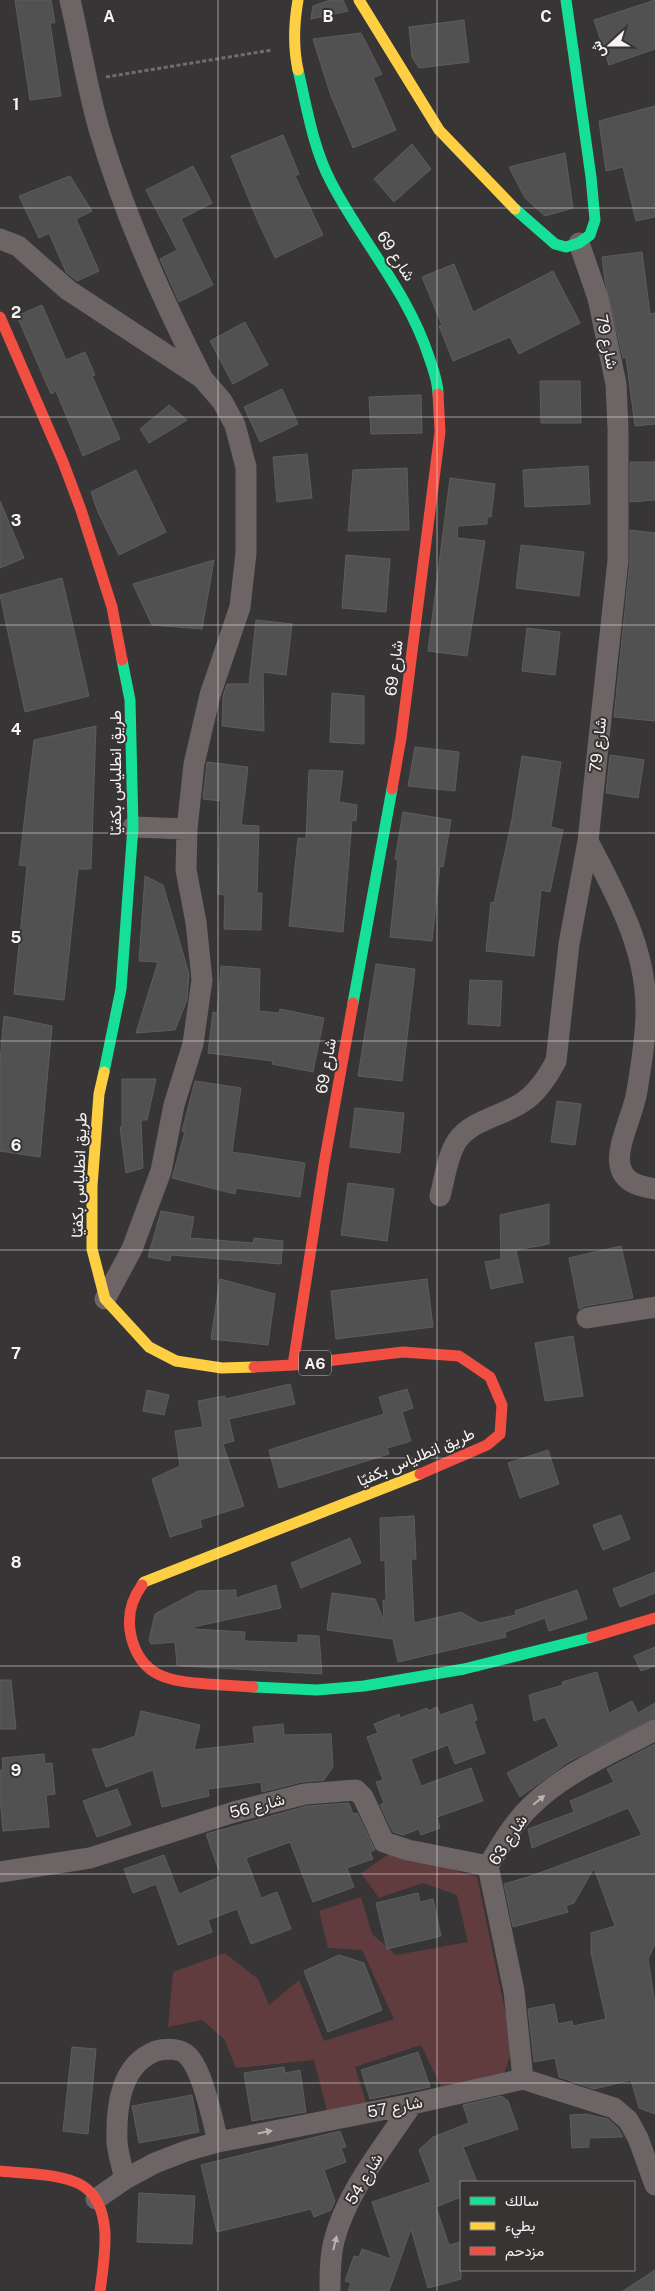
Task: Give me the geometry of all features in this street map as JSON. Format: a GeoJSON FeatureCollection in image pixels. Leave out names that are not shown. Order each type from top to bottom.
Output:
{"type":"FeatureCollection","features":[{"type":"Feature","properties":{"kind":"main road","name":"شارع 69"},"geometry":{"type":"LineString","coordinates":[[292,1365],[324,1164],[401,738],[440,432],[438,385],[422,335],[410,309],[332,185],[320,161],[300,82],[294,46],[298,0]]}},
{"type":"Feature","properties":{"kind":"main road"},"geometry":{"type":"LineString","coordinates":[[359,0],[439,130],[503,199],[543,235],[555,244],[566,247],[579,243],[590,234],[595,220],[591,177],[566,0]]}},
{"type":"Feature","properties":{"kind":"main road","name":"طريق انطلياس بكفيّا"},"geometry":{"type":"LineString","coordinates":[[0,317],[63,462],[112,607],[130,700],[133,827],[120,989],[99,1094],[92,1186],[92,1248],[105,1299],[149,1347],[176,1361],[222,1368],[292,1365],[403,1352],[459,1356],[490,1377],[502,1405],[500,1434],[487,1445],[456,1460],[144,1582],[134,1595],[129,1612],[131,1637],[137,1657],[145,1668],[156,1676],[178,1681],[256,1688],[332,1690],[436,1676],[494,1664],[655,1618]]}},
{"type":"Feature","properties":{"kind":"main road"},"geometry":{"type":"LineString","coordinates":[[0,2171],[72,2182],[84,2186],[96,2198],[104,2226],[100,2291]]}},
{"type":"Feature","properties":{"kind":"street"},"geometry":{"type":"LineString","coordinates":[[70,0],[99,129],[132,221],[163,300],[202,378],[222,401],[235,425],[246,467],[246,553],[240,607],[210,695],[194,764],[186,828],[186,870],[196,922],[202,980],[193,1044],[174,1105],[161,1171],[132,1249],[105,1299]]}},
{"type":"Feature","properties":{"kind":"street"},"geometry":{"type":"LineString","coordinates":[[0,239],[18,246],[68,290],[202,378]]}},
{"type":"Feature","properties":{"kind":"street","name":"شارع 79"},"geometry":{"type":"LineString","coordinates":[[440,1196],[451,1153],[458,1139],[476,1126],[524,1102],[548,1076],[556,1061],[568,944],[588,841],[618,560],[616,384],[598,298],[579,243]]}},
{"type":"Feature","properties":{"kind":"street"},"geometry":{"type":"LineString","coordinates":[[133,827],[186,828]]}},
{"type":"Feature","properties":{"kind":"street"},"geometry":{"type":"LineString","coordinates":[[588,841],[634,936],[644,979],[646,1012],[644,1048],[635,1103],[620,1153],[620,1166],[628,1180],[636,1185],[655,1189]]}},
{"type":"Feature","properties":{"kind":"street"},"geometry":{"type":"LineString","coordinates":[[587,1318],[655,1307]]}},
{"type":"Feature","properties":{"kind":"street","name":"شارع 63"},"geometry":{"type":"LineString","coordinates":[[523,2079],[514,1991],[488,1866],[513,1826],[530,1806],[556,1784],[655,1730]]}},
{"type":"Feature","properties":{"kind":"street","name":"شارع 56"},"geometry":{"type":"LineString","coordinates":[[0,1872],[90,1858],[234,1812],[305,1794],[356,1790],[363,1797],[384,1842],[408,1850],[488,1866]]}},
{"type":"Feature","properties":{"kind":"street"},"geometry":{"type":"LineString","coordinates":[[125,2179],[117,2143],[121,2092],[128,2073],[135,2064],[145,2056],[159,2050],[179,2049],[189,2056],[197,2070],[212,2113],[218,2142]]}},
{"type":"Feature","properties":{"kind":"street"},"geometry":{"type":"LineString","coordinates":[[523,2079],[614,2108],[628,2120],[638,2138],[655,2185]]}},
{"type":"Feature","properties":{"kind":"street","name":"شارع 57"},"geometry":{"type":"LineString","coordinates":[[96,2198],[154,2163],[218,2142],[412,2104],[523,2079]]}},
{"type":"Feature","properties":{"kind":"street","name":"شارع 54"},"geometry":{"type":"LineString","coordinates":[[330,2291],[331,2262],[335,2240],[352,2195],[412,2104]]}},
{"type":"Feature","properties":{"kind":"path"},"geometry":{"type":"LineString","coordinates":[[88,80],[294,46]]}},
{"type":"Feature","properties":{"kind":"shaded area"},"geometry":{"type":"Polygon","coordinates":[[[392,1852],[477,1877],[513,2048],[504,2073],[441,2087],[421,2045],[355,2067],[369,2112],[330,2123],[314,2060],[236,2068],[224,2039],[202,2020],[168,2027],[173,1972],[225,1953],[258,1979],[269,2005],[299,1980],[324,2041],[394,2019],[362,1950],[328,1948],[319,1911],[361,1897],[372,1934],[396,1955],[468,1942],[457,1895],[423,1883],[379,1898],[361,1873],[392,1852]]]}},
{"type":"Feature","properties":{"kind":"building"},"geometry":{"type":"Polygon","coordinates":[[[15,0],[51,0],[55,23],[50,23],[61,96],[30,100],[15,0]]]}},
{"type":"Feature","properties":{"kind":"building"},"geometry":{"type":"Polygon","coordinates":[[[330,0],[343,0],[348,11],[311,19],[313,6],[330,0]]]}},
{"type":"Feature","properties":{"kind":"building"},"geometry":{"type":"Polygon","coordinates":[[[655,0],[655,49],[609,65],[594,20],[655,0]]]}},
{"type":"Feature","properties":{"kind":"building"},"geometry":{"type":"Polygon","coordinates":[[[464,20],[469,62],[419,68],[412,57],[409,27],[464,20]]]}},
{"type":"Feature","properties":{"kind":"building"},"geometry":{"type":"Polygon","coordinates":[[[361,33],[382,74],[373,78],[396,130],[353,148],[330,93],[313,39],[361,33]]]}},
{"type":"Feature","properties":{"kind":"building"},"geometry":{"type":"Polygon","coordinates":[[[655,106],[655,217],[636,221],[623,167],[606,171],[599,121],[655,106]]]}},
{"type":"Feature","properties":{"kind":"building"},"geometry":{"type":"Polygon","coordinates":[[[283,135],[299,174],[295,176],[323,235],[275,258],[231,156],[283,135]]]}},
{"type":"Feature","properties":{"kind":"building"},"geometry":{"type":"Polygon","coordinates":[[[412,144],[431,169],[394,202],[374,179],[412,144]]]}},
{"type":"Feature","properties":{"kind":"building"},"geometry":{"type":"Polygon","coordinates":[[[565,153],[573,208],[545,216],[525,198],[509,167],[565,153]]]}},
{"type":"Feature","properties":{"kind":"building"},"geometry":{"type":"Polygon","coordinates":[[[193,166],[212,203],[181,219],[213,285],[179,302],[160,259],[177,250],[146,190],[193,166]]]}},
{"type":"Feature","properties":{"kind":"building"},"geometry":{"type":"Polygon","coordinates":[[[70,176],[92,211],[76,219],[99,271],[77,281],[66,272],[49,233],[39,238],[19,196],[70,176]]]}},
{"type":"Feature","properties":{"kind":"building"},"geometry":{"type":"Polygon","coordinates":[[[642,252],[650,314],[655,313],[655,424],[635,426],[626,357],[623,358],[605,281],[602,257],[642,252]]]}},
{"type":"Feature","properties":{"kind":"building"},"geometry":{"type":"Polygon","coordinates":[[[454,264],[473,312],[553,271],[580,323],[519,354],[510,337],[453,361],[439,326],[442,325],[422,277],[454,264]]]}},
{"type":"Feature","properties":{"kind":"building"},"geometry":{"type":"Polygon","coordinates":[[[42,305],[66,360],[85,352],[95,375],[92,376],[120,439],[83,456],[56,391],[51,394],[17,316],[42,305]]]}},
{"type":"Feature","properties":{"kind":"building"},"geometry":{"type":"Polygon","coordinates":[[[245,322],[268,365],[233,384],[210,341],[245,322]]]}},
{"type":"Feature","properties":{"kind":"building"},"geometry":{"type":"Polygon","coordinates":[[[540,381],[580,381],[581,423],[541,423],[540,381]]]}},
{"type":"Feature","properties":{"kind":"building"},"geometry":{"type":"Polygon","coordinates":[[[282,389],[298,424],[260,442],[244,407],[282,389]]]}},
{"type":"Feature","properties":{"kind":"building"},"geometry":{"type":"Polygon","coordinates":[[[421,395],[422,433],[371,434],[369,397],[421,395]]]}},
{"type":"Feature","properties":{"kind":"building"},"geometry":{"type":"Polygon","coordinates":[[[169,405],[187,420],[149,443],[140,429],[169,405]]]}},
{"type":"Feature","properties":{"kind":"building"},"geometry":{"type":"Polygon","coordinates":[[[307,454],[312,498],[277,502],[273,457],[307,454]]]}},
{"type":"Feature","properties":{"kind":"building"},"geometry":{"type":"Polygon","coordinates":[[[630,462],[655,462],[655,500],[630,502],[630,462]]]}},
{"type":"Feature","properties":{"kind":"building"},"geometry":{"type":"Polygon","coordinates":[[[588,466],[590,504],[525,507],[523,470],[588,466]]]}},
{"type":"Feature","properties":{"kind":"building"},"geometry":{"type":"Polygon","coordinates":[[[407,468],[409,530],[348,531],[353,470],[407,468]]]}},
{"type":"Feature","properties":{"kind":"building"},"geometry":{"type":"Polygon","coordinates":[[[136,470],[166,532],[119,555],[98,512],[91,492],[136,470]]]}},
{"type":"Feature","properties":{"kind":"building"},"geometry":{"type":"Polygon","coordinates":[[[450,478],[495,484],[491,517],[487,517],[487,524],[458,526],[457,538],[485,541],[467,656],[428,651],[450,478]]]}},
{"type":"Feature","properties":{"kind":"building"},"geometry":{"type":"Polygon","coordinates":[[[0,501],[24,558],[0,568],[0,501]]]}},
{"type":"Feature","properties":{"kind":"building"},"geometry":{"type":"Polygon","coordinates":[[[630,530],[655,533],[655,721],[614,717],[630,561],[630,530]]]}},
{"type":"Feature","properties":{"kind":"building"},"geometry":{"type":"Polygon","coordinates":[[[521,545],[584,552],[579,596],[516,588],[521,545]]]}},
{"type":"Feature","properties":{"kind":"building"},"geometry":{"type":"Polygon","coordinates":[[[346,555],[390,559],[386,612],[342,608],[346,555]]]}},
{"type":"Feature","properties":{"kind":"building"},"geometry":{"type":"Polygon","coordinates":[[[214,560],[202,629],[152,625],[133,584],[214,560]]]}},
{"type":"Feature","properties":{"kind":"building"},"geometry":{"type":"Polygon","coordinates":[[[62,578],[89,696],[25,712],[0,595],[62,578]]]}},
{"type":"Feature","properties":{"kind":"building"},"geometry":{"type":"Polygon","coordinates":[[[256,620],[292,624],[286,675],[263,672],[264,731],[222,726],[223,696],[227,684],[249,684],[256,620]]]}},
{"type":"Feature","properties":{"kind":"building"},"geometry":{"type":"Polygon","coordinates":[[[527,628],[560,632],[555,675],[522,671],[527,628]]]}},
{"type":"Feature","properties":{"kind":"building"},"geometry":{"type":"Polygon","coordinates":[[[332,693],[364,696],[364,744],[330,742],[332,693]]]}},
{"type":"Feature","properties":{"kind":"building"},"geometry":{"type":"Polygon","coordinates":[[[96,726],[91,869],[78,869],[64,1000],[14,994],[27,866],[19,865],[34,740],[96,726]]]}},
{"type":"Feature","properties":{"kind":"building"},"geometry":{"type":"Polygon","coordinates":[[[415,747],[459,752],[455,791],[408,786],[415,747]]]}},
{"type":"Feature","properties":{"kind":"building"},"geometry":{"type":"Polygon","coordinates":[[[610,755],[644,760],[638,798],[606,793],[610,755]]]}},
{"type":"Feature","properties":{"kind":"building"},"geometry":{"type":"Polygon","coordinates":[[[522,756],[561,762],[551,827],[563,830],[550,892],[541,890],[534,956],[486,951],[491,902],[494,903],[512,819],[522,756]]]}},
{"type":"Feature","properties":{"kind":"building"},"geometry":{"type":"Polygon","coordinates":[[[207,762],[248,767],[241,825],[259,826],[257,893],[262,893],[261,930],[224,929],[225,895],[218,894],[221,801],[203,799],[207,762]]]}},
{"type":"Feature","properties":{"kind":"building"},"geometry":{"type":"Polygon","coordinates":[[[309,770],[343,771],[339,802],[357,805],[356,821],[352,820],[343,932],[289,926],[298,838],[306,839],[309,770]]]}},
{"type":"Feature","properties":{"kind":"building"},"geometry":{"type":"Polygon","coordinates":[[[403,812],[451,820],[443,867],[440,866],[432,941],[390,937],[398,860],[395,859],[403,812]]]}},
{"type":"Feature","properties":{"kind":"building"},"geometry":{"type":"Polygon","coordinates":[[[145,876],[163,885],[189,974],[187,1000],[175,1030],[136,1033],[158,962],[139,961],[145,876]]]}},
{"type":"Feature","properties":{"kind":"building"},"geometry":{"type":"Polygon","coordinates":[[[376,964],[415,969],[402,1081],[358,1076],[376,964]]]}},
{"type":"Feature","properties":{"kind":"building"},"geometry":{"type":"Polygon","coordinates":[[[221,966],[260,969],[259,1011],[279,1013],[280,1009],[324,1018],[313,1072],[272,1064],[273,1061],[208,1053],[213,1012],[217,1013],[221,966]]]}},
{"type":"Feature","properties":{"kind":"building"},"geometry":{"type":"Polygon","coordinates":[[[470,980],[502,981],[500,1026],[468,1024],[470,980]]]}},
{"type":"Feature","properties":{"kind":"building"},"geometry":{"type":"Polygon","coordinates":[[[4,1016],[52,1026],[40,1157],[0,1151],[0,1061],[4,1016]]]}},
{"type":"Feature","properties":{"kind":"building"},"geometry":{"type":"Polygon","coordinates":[[[122,1079],[156,1079],[147,1120],[141,1120],[143,1168],[126,1173],[120,1127],[122,1127],[122,1079]]]}},
{"type":"Feature","properties":{"kind":"building"},"geometry":{"type":"Polygon","coordinates":[[[195,1081],[241,1088],[232,1152],[305,1163],[300,1197],[236,1188],[235,1194],[172,1178],[185,1132],[182,1131],[195,1081]]]}},
{"type":"Feature","properties":{"kind":"building"},"geometry":{"type":"Polygon","coordinates":[[[557,1101],[581,1104],[575,1145],[551,1142],[557,1101]]]}},
{"type":"Feature","properties":{"kind":"building"},"geometry":{"type":"Polygon","coordinates":[[[355,1108],[404,1113],[400,1153],[350,1147],[355,1108]]]}},
{"type":"Feature","properties":{"kind":"building"},"geometry":{"type":"Polygon","coordinates":[[[348,1183],[394,1189],[387,1241],[341,1235],[348,1183]]]}},
{"type":"Feature","properties":{"kind":"building"},"geometry":{"type":"Polygon","coordinates":[[[549,1204],[549,1244],[516,1250],[523,1282],[491,1289],[485,1262],[501,1259],[500,1215],[549,1204]]]}},
{"type":"Feature","properties":{"kind":"building"},"geometry":{"type":"Polygon","coordinates":[[[161,1211],[194,1217],[190,1238],[253,1243],[254,1238],[283,1241],[281,1264],[171,1255],[170,1261],[148,1257],[161,1211]]]}},
{"type":"Feature","properties":{"kind":"building"},"geometry":{"type":"Polygon","coordinates":[[[621,1246],[633,1298],[585,1306],[579,1309],[569,1258],[621,1246]]]}},
{"type":"Feature","properties":{"kind":"building"},"geometry":{"type":"Polygon","coordinates":[[[220,1279],[275,1294],[268,1345],[211,1339],[220,1279]]]}},
{"type":"Feature","properties":{"kind":"building"},"geometry":{"type":"Polygon","coordinates":[[[427,1279],[433,1327],[336,1339],[331,1291],[427,1279]]]}},
{"type":"Feature","properties":{"kind":"building"},"geometry":{"type":"Polygon","coordinates":[[[573,1336],[583,1396],[545,1401],[535,1343],[573,1336]]]}},
{"type":"Feature","properties":{"kind":"building"},"geometry":{"type":"Polygon","coordinates":[[[290,1384],[295,1404],[229,1419],[234,1441],[223,1444],[244,1506],[200,1520],[202,1527],[170,1537],[152,1479],[180,1466],[175,1431],[203,1427],[198,1401],[225,1396],[226,1399],[290,1384]]]}},
{"type":"Feature","properties":{"kind":"building"},"geometry":{"type":"Polygon","coordinates":[[[407,1389],[413,1408],[402,1412],[411,1441],[387,1448],[389,1454],[279,1488],[269,1450],[384,1414],[379,1397],[407,1389]]]}},
{"type":"Feature","properties":{"kind":"building"},"geometry":{"type":"Polygon","coordinates":[[[147,1390],[169,1395],[164,1415],[143,1411],[147,1390]]]}},
{"type":"Feature","properties":{"kind":"building"},"geometry":{"type":"Polygon","coordinates":[[[548,1450],[559,1484],[520,1498],[508,1463],[548,1450]]]}},
{"type":"Feature","properties":{"kind":"building"},"geometry":{"type":"Polygon","coordinates":[[[621,1515],[630,1539],[603,1550],[593,1525],[621,1515]]]}},
{"type":"Feature","properties":{"kind":"building"},"geometry":{"type":"Polygon","coordinates":[[[414,1516],[416,1559],[411,1559],[414,1623],[461,1612],[480,1623],[516,1615],[515,1611],[577,1590],[587,1619],[549,1631],[545,1618],[505,1632],[506,1637],[398,1662],[393,1639],[327,1630],[332,1593],[375,1599],[384,1621],[383,1600],[386,1600],[385,1560],[381,1561],[380,1518],[414,1516]]]}},
{"type":"Feature","properties":{"kind":"building"},"geometry":{"type":"Polygon","coordinates":[[[350,1538],[361,1563],[301,1588],[291,1563],[350,1538]]]}},
{"type":"Feature","properties":{"kind":"building"},"geometry":{"type":"Polygon","coordinates":[[[655,1572],[655,1593],[620,1607],[613,1589],[655,1572]]]}},
{"type":"Feature","properties":{"kind":"building"},"geometry":{"type":"Polygon","coordinates":[[[276,1585],[281,1608],[193,1627],[194,1629],[245,1632],[244,1641],[298,1643],[298,1635],[319,1636],[322,1674],[177,1665],[175,1642],[151,1644],[149,1640],[155,1614],[198,1591],[236,1590],[236,1598],[276,1585]]]}},
{"type":"Feature","properties":{"kind":"building"},"geometry":{"type":"Polygon","coordinates":[[[655,1647],[655,1666],[641,1671],[634,1656],[655,1647]]]}},
{"type":"Feature","properties":{"kind":"building"},"geometry":{"type":"Polygon","coordinates":[[[597,1672],[609,1713],[632,1701],[638,1713],[655,1703],[655,1718],[568,1762],[520,1797],[507,1773],[559,1746],[545,1717],[534,1721],[529,1695],[563,1685],[562,1682],[597,1672]]]}},
{"type":"Feature","properties":{"kind":"building"},"geometry":{"type":"Polygon","coordinates":[[[0,1680],[11,1680],[16,1729],[0,1729],[0,1680]]]}},
{"type":"Feature","properties":{"kind":"building"},"geometry":{"type":"Polygon","coordinates":[[[472,1704],[477,1720],[474,1721],[485,1753],[455,1764],[448,1745],[411,1759],[421,1786],[471,1768],[483,1801],[437,1817],[440,1828],[421,1835],[419,1829],[403,1835],[393,1832],[380,1805],[384,1803],[376,1782],[383,1780],[367,1737],[378,1733],[374,1724],[399,1714],[400,1718],[427,1708],[428,1711],[437,1707],[440,1715],[472,1704]]]}},
{"type":"Feature","properties":{"kind":"building"},"geometry":{"type":"Polygon","coordinates":[[[141,1711],[200,1725],[194,1750],[255,1743],[253,1727],[283,1724],[284,1735],[331,1734],[333,1767],[324,1780],[302,1782],[262,1792],[261,1782],[208,1789],[209,1796],[162,1807],[153,1770],[106,1787],[92,1749],[100,1749],[135,1736],[141,1711]]]}},
{"type":"Feature","properties":{"kind":"building"},"geometry":{"type":"Polygon","coordinates":[[[655,1744],[655,1944],[648,1959],[655,2004],[655,2114],[639,2108],[631,2080],[594,2089],[559,2077],[555,2058],[534,2062],[528,2009],[554,2004],[558,2024],[572,2021],[573,2026],[606,2019],[591,1953],[591,1933],[615,1926],[594,1868],[574,1903],[566,1906],[568,1912],[513,1927],[504,1884],[642,1835],[628,1808],[532,1848],[528,1829],[574,1812],[570,1801],[614,1782],[607,1769],[655,1744]]]}},
{"type":"Feature","properties":{"kind":"building"},"geometry":{"type":"Polygon","coordinates":[[[44,1754],[45,1764],[52,1763],[55,1794],[46,1795],[49,1827],[3,1831],[0,1797],[0,1770],[3,1770],[2,1758],[44,1754]]]}},
{"type":"Feature","properties":{"kind":"building"},"geometry":{"type":"Polygon","coordinates":[[[117,1789],[131,1825],[97,1837],[83,1801],[117,1789]]]}},
{"type":"Feature","properties":{"kind":"building"},"geometry":{"type":"Polygon","coordinates":[[[349,1803],[353,1814],[357,1813],[375,1850],[370,1852],[373,1859],[347,1868],[354,1887],[313,1902],[290,1842],[246,1858],[261,1898],[277,1892],[291,1929],[251,1944],[237,1909],[208,1920],[212,1932],[178,1945],[156,1884],[133,1893],[124,1869],[164,1855],[179,1894],[221,1876],[206,1834],[307,1806],[349,1803]]]}},
{"type":"Feature","properties":{"kind":"building"},"geometry":{"type":"Polygon","coordinates":[[[418,1893],[420,1902],[433,1899],[441,1936],[387,1949],[376,1903],[418,1893]]]}},
{"type":"Feature","properties":{"kind":"building"},"geometry":{"type":"Polygon","coordinates":[[[339,1955],[364,1963],[382,2010],[328,2032],[304,1971],[339,1955]]]}},
{"type":"Feature","properties":{"kind":"building"},"geometry":{"type":"Polygon","coordinates":[[[72,2047],[96,2049],[88,2134],[63,2131],[72,2047]]]}},
{"type":"Feature","properties":{"kind":"building"},"geometry":{"type":"Polygon","coordinates":[[[418,2052],[430,2087],[370,2099],[361,2070],[418,2052]]]}},
{"type":"Feature","properties":{"kind":"building"},"geometry":{"type":"Polygon","coordinates":[[[284,2067],[285,2073],[300,2070],[306,2112],[252,2121],[244,2073],[284,2067]]]}},
{"type":"Feature","properties":{"kind":"building"},"geometry":{"type":"Polygon","coordinates":[[[192,2095],[199,2132],[139,2143],[132,2106],[192,2095]]]}},
{"type":"Feature","properties":{"kind":"building"},"geometry":{"type":"Polygon","coordinates":[[[502,2096],[508,2101],[518,2129],[463,2147],[477,2181],[460,2181],[460,2197],[436,2207],[449,2245],[460,2242],[461,2279],[428,2288],[411,2229],[389,2291],[348,2291],[351,2283],[345,2281],[354,2256],[359,2257],[362,2249],[391,2259],[372,2202],[431,2182],[419,2150],[433,2137],[469,2123],[463,2105],[502,2096]]]}},
{"type":"Feature","properties":{"kind":"building"},"geometry":{"type":"Polygon","coordinates":[[[586,2114],[608,2119],[618,2128],[623,2137],[589,2138],[589,2147],[572,2148],[570,2115],[586,2114]]]}},
{"type":"Feature","properties":{"kind":"building"},"geometry":{"type":"Polygon","coordinates":[[[340,2131],[346,2147],[341,2148],[346,2162],[324,2170],[335,2201],[331,2210],[314,2217],[311,2209],[217,2232],[201,2165],[340,2131]]]}},
{"type":"Feature","properties":{"kind":"building"},"geometry":{"type":"Polygon","coordinates":[[[139,2193],[195,2196],[192,2244],[137,2242],[139,2193]]]}},
{"type":"Feature","properties":{"kind":"building"},"geometry":{"type":"Polygon","coordinates":[[[655,2270],[655,2291],[623,2291],[655,2270]]]}},
{"type":"Feature","properties":{"kind":"traffic: fast"},"geometry":{"type":"LineString","coordinates":[[515,209],[555,244],[566,247],[579,243],[590,235],[595,220],[591,177],[566,0]]}},
{"type":"Feature","properties":{"kind":"traffic: fast"},"geometry":{"type":"LineString","coordinates":[[298,70],[311,128],[325,169],[343,204],[409,311],[429,357],[438,394]]}},
{"type":"Feature","properties":{"kind":"traffic: fast"},"geometry":{"type":"LineString","coordinates":[[104,1072],[121,989],[133,827],[130,700],[122,660]]}},
{"type":"Feature","properties":{"kind":"traffic: fast"},"geometry":{"type":"LineString","coordinates":[[353,1003],[392,789]]}},
{"type":"Feature","properties":{"kind":"traffic: fast"},"geometry":{"type":"LineString","coordinates":[[253,1687],[317,1690],[364,1686],[464,1669],[592,1637]]}},
{"type":"Feature","properties":{"kind":"traffic: slow"},"geometry":{"type":"LineString","coordinates":[[298,0],[295,35],[295,53],[298,70]]}},
{"type":"Feature","properties":{"kind":"traffic: slow"},"geometry":{"type":"LineString","coordinates":[[359,0],[439,130],[515,209]]}},
{"type":"Feature","properties":{"kind":"traffic: slow"},"geometry":{"type":"LineString","coordinates":[[104,1072],[99,1094],[92,1186],[92,1249],[105,1299],[149,1347],[176,1361],[222,1368],[254,1367]]}},
{"type":"Feature","properties":{"kind":"traffic: slow"},"geometry":{"type":"LineString","coordinates":[[142,1585],[144,1582],[420,1474]]}},
{"type":"Feature","properties":{"kind":"traffic: jam"},"geometry":{"type":"LineString","coordinates":[[0,317],[63,462],[81,510],[112,607],[122,660]]}},
{"type":"Feature","properties":{"kind":"traffic: jam"},"geometry":{"type":"LineString","coordinates":[[392,789],[401,738],[440,432],[438,394]]}},
{"type":"Feature","properties":{"kind":"traffic: jam"},"geometry":{"type":"LineString","coordinates":[[293,1365],[324,1164],[353,1003]]}},
{"type":"Feature","properties":{"kind":"traffic: jam"},"geometry":{"type":"LineString","coordinates":[[254,1367],[293,1365],[403,1352],[459,1356],[490,1377],[502,1405],[500,1434],[487,1445],[420,1474]]}},
{"type":"Feature","properties":{"kind":"traffic: jam"},"geometry":{"type":"LineString","coordinates":[[142,1585],[135,1597],[129,1623],[136,1650],[142,1661],[150,1669],[169,1679],[253,1687]]}},
{"type":"Feature","properties":{"kind":"traffic: jam"},"geometry":{"type":"LineString","coordinates":[[592,1637],[655,1618]]}},
{"type":"Feature","properties":{"kind":"traffic: jam"},"geometry":{"type":"LineString","coordinates":[[0,2171],[54,2176],[75,2182],[93,2195],[100,2207],[105,2235],[104,2264],[100,2291]]}}]}
